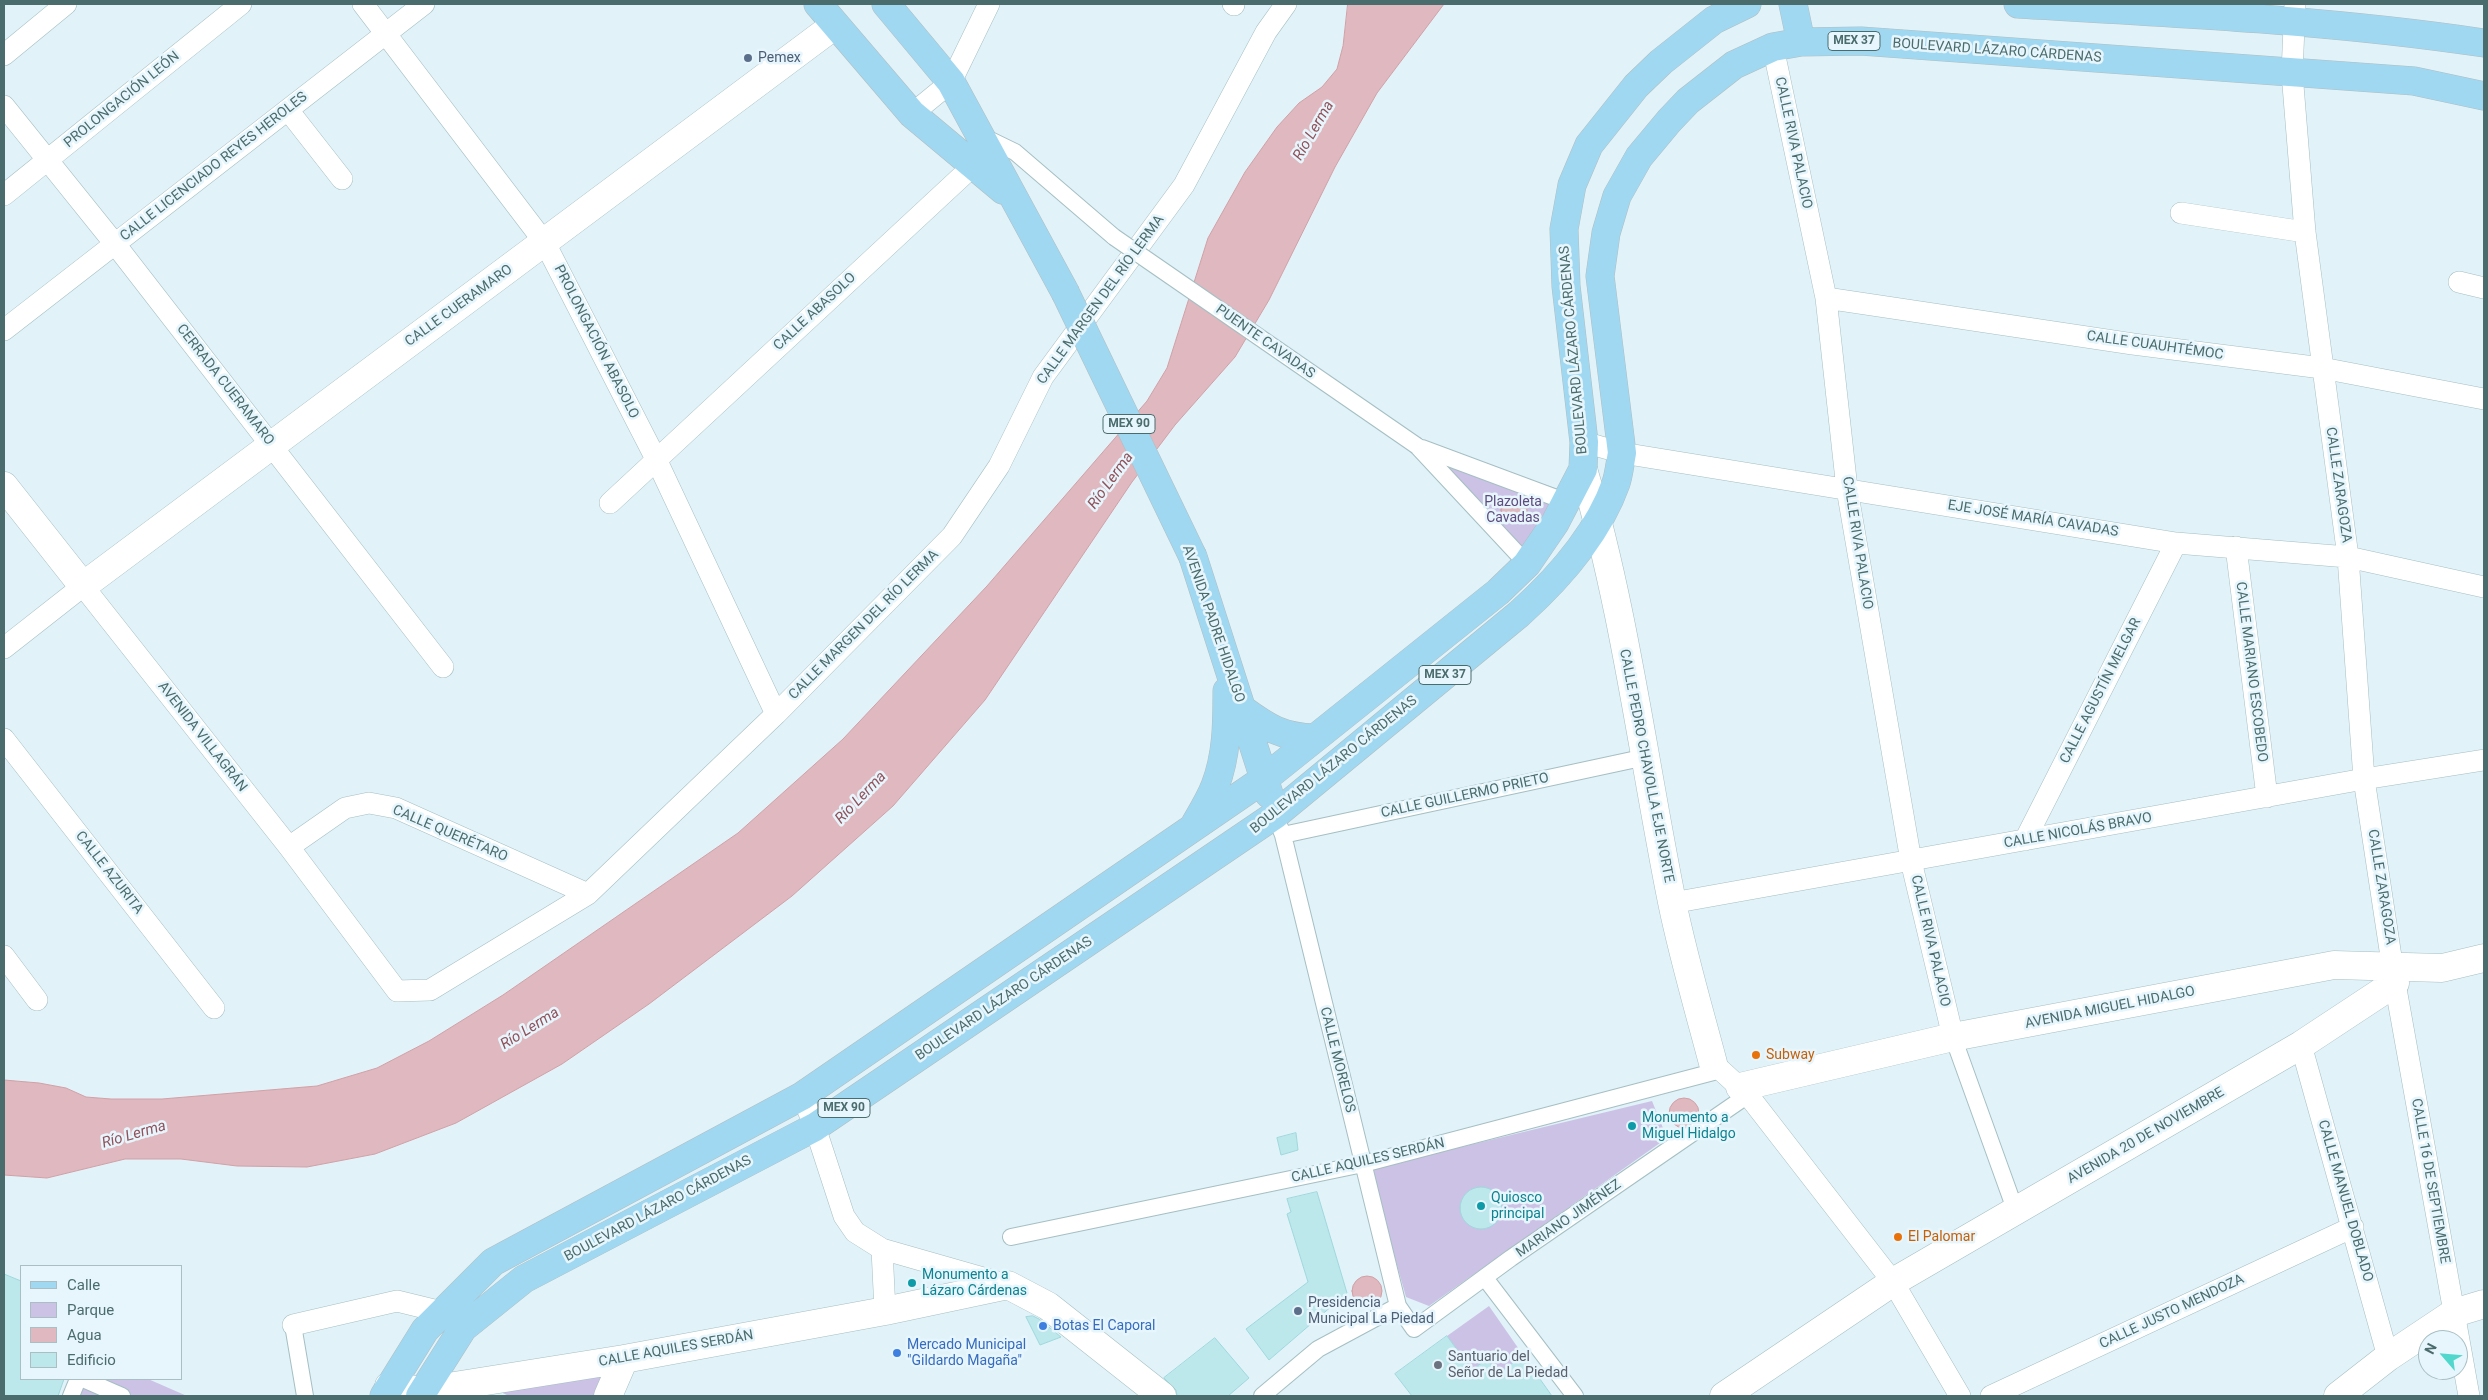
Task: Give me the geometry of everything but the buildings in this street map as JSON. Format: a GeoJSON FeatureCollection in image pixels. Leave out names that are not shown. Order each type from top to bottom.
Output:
{"type":"FeatureCollection","features":[{"type":"Feature","properties":{"kind":"main road","name":"AVENIDA PADRE HIDALGO"},"geometry":{"type":"LineString","coordinates":[[818,4],[912,114],[1014,199]]}},
{"type":"Feature","properties":{"kind":"main road","name":"AVENIDA PADRE HIDALGO"},"geometry":{"type":"LineString","coordinates":[[886,4],[951,82],[981,135],[1065,292],[1193,557],[1279,825]]}},
{"type":"Feature","properties":{"kind":"main road","name":"BOULEVARD LÁZARO CÁRDENAS"},"geometry":{"type":"LineString","coordinates":[[387,1391],[425,1330],[493,1262],[802,1096],[1264,779],[1498,592],[1527,564],[1567,502],[1583,455],[1566,286],[1564,238],[1572,185],[1589,145],[1636,86],[1661,62],[1714,20],[1747,4]]}},
{"type":"Feature","properties":{"kind":"main road"},"geometry":{"type":"LineString","coordinates":[[1793,4],[1801,42]]}},
{"type":"Feature","properties":{"kind":"main road"},"geometry":{"type":"LineString","coordinates":[[2018,4],[2295,12],[2394,30],[2484,43]]}},
{"type":"Feature","properties":{"kind":"main road","name":"BOULEVARD LÁZARO CÁRDENAS"},"geometry":{"type":"LineString","coordinates":[[422,1394],[463,1328],[524,1279],[815,1127],[1279,825],[1552,584],[1598,520],[1616,482],[1622,453],[1600,276],[1606,233],[1617,196],[1639,157],[1669,121],[1688,101],[1734,65],[1772,47],[1801,42],[1861,40],[2414,81],[2484,96]]}},
{"type":"Feature","properties":{"kind":"main road","name":"MEX 90"},"geometry":{"type":"LineString","coordinates":[[1194,827],[1215,786],[1223,757],[1228,728],[1226,659]]}},
{"type":"Feature","properties":{"kind":"main road"},"geometry":{"type":"LineString","coordinates":[[1242,709],[1267,727],[1282,734],[1315,738]]}},
{"type":"Feature","properties":{"kind":"street"},"geometry":{"type":"LineString","coordinates":[[4,55],[66,4]]}},
{"type":"Feature","properties":{"kind":"street","name":"PROLONGACIÓN LEÓN"},"geometry":{"type":"LineString","coordinates":[[4,195],[241,4]]}},
{"type":"Feature","properties":{"kind":"street","name":"PROLONGACIÓN ABASOLO"},"geometry":{"type":"LineString","coordinates":[[363,4],[545,243],[656,459],[776,714]]}},
{"type":"Feature","properties":{"kind":"street","name":"CALLE LICENCIADO REYES HEROLES"},"geometry":{"type":"LineString","coordinates":[[4,330],[424,4]]}},
{"type":"Feature","properties":{"kind":"street"},"geometry":{"type":"LineString","coordinates":[[912,114],[951,82],[989,4]]}},
{"type":"Feature","properties":{"kind":"street","name":"CALLE MARGEN DEL RÍO LERMA"},"geometry":{"type":"LineString","coordinates":[[776,714],[952,536],[999,466],[1043,377],[1184,186],[1266,32],[1286,4]]}},
{"type":"Feature","properties":{"kind":"street","name":"CALLE ZARAGOZA"},"geometry":{"type":"LineString","coordinates":[[2295,12],[2292,73],[2305,232],[2348,557],[2364,779],[2394,974]]}},
{"type":"Feature","properties":{"kind":"street","name":"CALLE CUERAMARO"},"geometry":{"type":"LineString","coordinates":[[83,586],[835,25]]}},
{"type":"Feature","properties":{"kind":"street","name":"CALLE RIVA PALACIO"},"geometry":{"type":"LineString","coordinates":[[1772,47],[1826,298],[1846,489],[1911,862],[1953,1037]]}},
{"type":"Feature","properties":{"kind":"street","name":"CERRADA CUERAMARO"},"geometry":{"type":"LineString","coordinates":[[4,106],[46,161],[115,244],[443,667]]}},
{"type":"Feature","properties":{"kind":"street"},"geometry":{"type":"LineString","coordinates":[[288,110],[342,179]]}},
{"type":"Feature","properties":{"kind":"street","name":"PUENTE CAVADAS"},"geometry":{"type":"LineString","coordinates":[[981,135],[1015,152],[1114,238],[1417,446]]}},
{"type":"Feature","properties":{"kind":"street","name":"CALLE ABASOLO"},"geometry":{"type":"LineString","coordinates":[[610,502],[974,165]]}},
{"type":"Feature","properties":{"kind":"street"},"geometry":{"type":"LineString","coordinates":[[2181,213],[2305,232]]}},
{"type":"Feature","properties":{"kind":"street"},"geometry":{"type":"LineString","coordinates":[[2458,282],[2484,288]]}},
{"type":"Feature","properties":{"kind":"street","name":"CALLE CUAUHTÉMOC"},"geometry":{"type":"LineString","coordinates":[[1826,298],[2133,344],[2322,368],[2484,400]]}},
{"type":"Feature","properties":{"kind":"street"},"geometry":{"type":"LineString","coordinates":[[1417,446],[1567,502]]}},
{"type":"Feature","properties":{"kind":"street"},"geometry":{"type":"LineString","coordinates":[[1417,446],[1527,564]]}},
{"type":"Feature","properties":{"kind":"street","name":"EJE JOSÉ MARÍA CAVADAS"},"geometry":{"type":"LineString","coordinates":[[1583,455],[1622,453],[2176,543],[2348,557],[2484,587]]}},
{"type":"Feature","properties":{"kind":"street","name":"CALLE PEDRO CHAVOLLA EJE NORTE"},"geometry":{"type":"LineString","coordinates":[[1583,455],[1646,757],[1672,903],[1730,1079]]}},
{"type":"Feature","properties":{"kind":"street","name":"AVENIDA VILLAGRÁN"},"geometry":{"type":"LineString","coordinates":[[4,486],[289,847],[397,991],[430,990],[588,894]]}},
{"type":"Feature","properties":{"kind":"street","name":"CALLE AGUSTÍN MELGAR"},"geometry":{"type":"LineString","coordinates":[[2026,840],[2176,543]]}},
{"type":"Feature","properties":{"kind":"street","name":"CALLE MARIANO ESCOBEDO"},"geometry":{"type":"LineString","coordinates":[[2236,547],[2267,797]]}},
{"type":"Feature","properties":{"kind":"street"},"geometry":{"type":"LineString","coordinates":[[4,648],[83,586]]}},
{"type":"Feature","properties":{"kind":"street"},"geometry":{"type":"LineString","coordinates":[[588,894],[776,714]]}},
{"type":"Feature","properties":{"kind":"street","name":"CALLE AZURITA"},"geometry":{"type":"LineString","coordinates":[[4,739],[214,1008]]}},
{"type":"Feature","properties":{"kind":"street","name":"CALLE GUILLERMO PRIETO"},"geometry":{"type":"LineString","coordinates":[[1279,825],[1646,757]]}},
{"type":"Feature","properties":{"kind":"street","name":"CALLE NICOLÁS BRAVO"},"geometry":{"type":"LineString","coordinates":[[1672,903],[1911,862],[2364,779],[2484,760]]}},
{"type":"Feature","properties":{"kind":"street","name":"CALLE QUERÉTARO"},"geometry":{"type":"LineString","coordinates":[[289,847],[345,808],[369,803],[396,808],[588,894]]}},
{"type":"Feature","properties":{"kind":"street","name":"CALLE MORELOS"},"geometry":{"type":"LineString","coordinates":[[1279,825],[1398,1306]]}},
{"type":"Feature","properties":{"kind":"street"},"geometry":{"type":"LineString","coordinates":[[4,956],[37,1000]]}},
{"type":"Feature","properties":{"kind":"street","name":"AVENIDA MIGUEL HIDALGO"},"geometry":{"type":"LineString","coordinates":[[1730,1079],[2334,965],[2394,974],[2442,968],[2484,958]]}},
{"type":"Feature","properties":{"kind":"street","name":"AVENIDA 20 DE NOVIEMBRE"},"geometry":{"type":"LineString","coordinates":[[1724,1396],[1893,1282],[2301,1045],[2394,974]]}},
{"type":"Feature","properties":{"kind":"street","name":"CALLE 16 DE SEPTIEMBRE"},"geometry":{"type":"LineString","coordinates":[[2394,974],[2469,1396]]}},
{"type":"Feature","properties":{"kind":"street"},"geometry":{"type":"LineString","coordinates":[[1953,1037],[2016,1212]]}},
{"type":"Feature","properties":{"kind":"street","name":"CALLE MANUEL DOBLADO"},"geometry":{"type":"LineString","coordinates":[[2301,1045],[2388,1356]]}},
{"type":"Feature","properties":{"kind":"street"},"geometry":{"type":"LineString","coordinates":[[1730,1079],[1893,1282],[1960,1396]]}},
{"type":"Feature","properties":{"kind":"street","name":"CALLE AQUILES SERDÁN"},"geometry":{"type":"LineString","coordinates":[[1011,1237],[1362,1164],[1730,1079]]}},
{"type":"Feature","properties":{"kind":"street","name":"MARIANO JIMÉNEZ"},"geometry":{"type":"LineString","coordinates":[[1398,1306],[1414,1329],[1485,1278],[1730,1079]]}},
{"type":"Feature","properties":{"kind":"street"},"geometry":{"type":"LineString","coordinates":[[802,1096],[815,1127],[844,1216],[855,1232],[882,1249],[1008,1285],[1048,1306],[1162,1396]]}},
{"type":"Feature","properties":{"kind":"street","name":"CALLE JUSTO MENDOZA"},"geometry":{"type":"LineString","coordinates":[[1991,1396],[2353,1227]]}},
{"type":"Feature","properties":{"kind":"street"},"geometry":{"type":"LineString","coordinates":[[882,1249],[885,1311]]}},
{"type":"Feature","properties":{"kind":"street"},"geometry":{"type":"LineString","coordinates":[[1485,1278],[1574,1396]]}},
{"type":"Feature","properties":{"kind":"street","name":"CALLE AQUILES SERDÁN"},"geometry":{"type":"LineString","coordinates":[[387,1391],[422,1394],[466,1383],[624,1359],[885,1311],[1008,1285]]}},
{"type":"Feature","properties":{"kind":"street"},"geometry":{"type":"LineString","coordinates":[[305,1396],[293,1325],[397,1301],[442,1312],[463,1328]]}},
{"type":"Feature","properties":{"kind":"street"},"geometry":{"type":"LineString","coordinates":[[2338,1396],[2388,1356],[2454,1313],[2484,1304]]}},
{"type":"Feature","properties":{"kind":"street"},"geometry":{"type":"LineString","coordinates":[[1262,1396],[1318,1349],[1398,1306]]}},
{"type":"Feature","properties":{"kind":"street"},"geometry":{"type":"LineString","coordinates":[[608,1396],[624,1359]]}},
{"type":"Feature","properties":{"kind":"street"},"geometry":{"type":"LineString","coordinates":[[71,1396],[78,1380]]}},
{"type":"Feature","properties":{"kind":"street"},"geometry":{"type":"LineString","coordinates":[[84,1380],[122,1396]]}},
{"type":"Feature","properties":{"kind":"street"},"geometry":{"type":"LineString","coordinates":[[466,1383],[493,1396]]}},
{"type":"Feature","properties":{"kind":"green space","name":"Plazoleta Cavadas"},"geometry":{"type":"Polygon","coordinates":[[[1395,433],[1558,489],[1552,508],[1514,561],[1395,433]]]}},
{"type":"Feature","properties":{"kind":"green space"},"geometry":{"type":"Polygon","coordinates":[[[1652,1101],[1667,1138],[1429,1306],[1406,1297],[1370,1169],[1652,1101]]]}},
{"type":"Feature","properties":{"kind":"green space"},"geometry":{"type":"Polygon","coordinates":[[[1489,1306],[1523,1355],[1498,1374],[1487,1359],[1472,1370],[1447,1336],[1489,1306]]]}},
{"type":"Feature","properties":{"kind":"green space"},"geometry":{"type":"Polygon","coordinates":[[[614,1373],[603,1396],[509,1396],[488,1386],[614,1373]]]}},
{"type":"Feature","properties":{"kind":"green space"},"geometry":{"type":"Polygon","coordinates":[[[69,1380],[150,1380],[187,1396],[62,1396],[69,1380]]]}},
{"type":"Feature","properties":{"kind":"water","name":"Río Lerma"},"geometry":{"type":"Polygon","coordinates":[[[1348,4],[1444,4],[1377,93],[1335,167],[1269,300],[1235,357],[1175,425],[1132,482],[985,700],[893,806],[792,896],[649,1004],[562,1064],[456,1123],[375,1154],[307,1167],[237,1166],[181,1159],[125,1159],[47,1178],[4,1175],[4,1080],[39,1083],[66,1088],[86,1097],[162,1099],[317,1086],[377,1068],[429,1041],[503,995],[738,833],[843,739],[987,586],[1147,401],[1167,368],[1208,238],[1245,172],[1277,127],[1299,103],[1322,87],[1337,69],[1343,46],[1348,4]]]}},
{"type":"Feature","properties":{"kind":"water"},"geometry":{"type":"Polygon","coordinates":[[[1514,497],[1523,501],[1527,510],[1523,519],[1514,523],[1505,519],[1501,510],[1505,501],[1514,497]]]}},
{"type":"Feature","properties":{"kind":"water"},"geometry":{"type":"Polygon","coordinates":[[[1684,1098],[1690,1099],[1698,1107],[1698,1119],[1690,1127],[1684,1128],[1678,1127],[1670,1119],[1669,1113],[1670,1107],[1678,1099],[1684,1098]]]}},
{"type":"Feature","properties":{"kind":"water"},"geometry":{"type":"Polygon","coordinates":[[[1367,1276],[1378,1280],[1382,1291],[1378,1302],[1367,1306],[1356,1302],[1352,1291],[1356,1280],[1367,1276]]]}},
{"type":"Feature","properties":{"kind":"place","name":"Pemex"},"geometry":{"type":"Point","coordinates":[748,58]}},
{"type":"Feature","properties":{"kind":"place","name":"Subway"},"geometry":{"type":"Point","coordinates":[1756,1055]}},
{"type":"Feature","properties":{"kind":"place","name":"Monumento a Miguel Hidalgo"},"geometry":{"type":"Point","coordinates":[1632,1126]}},
{"type":"Feature","properties":{"kind":"place","name":"Quiosco principal"},"geometry":{"type":"Point","coordinates":[1481,1206]}},
{"type":"Feature","properties":{"kind":"place","name":"El Palomar"},"geometry":{"type":"Point","coordinates":[1898,1237]}},
{"type":"Feature","properties":{"kind":"place","name":"Monumento a Lázaro Cárdenas"},"geometry":{"type":"Point","coordinates":[912,1283]}},
{"type":"Feature","properties":{"kind":"place","name":"Presidencia Municipal La Piedad"},"geometry":{"type":"Point","coordinates":[1298,1311]}},
{"type":"Feature","properties":{"kind":"place","name":"Botas El Caporal"},"geometry":{"type":"Point","coordinates":[1043,1326]}},
{"type":"Feature","properties":{"kind":"place","name":"Mercado Municipal \"Gildardo Magaña\""},"geometry":{"type":"Point","coordinates":[897,1353]}},
{"type":"Feature","properties":{"kind":"place","name":"Santuario del Señor de La Piedad"},"geometry":{"type":"Point","coordinates":[1438,1365]}}]}
